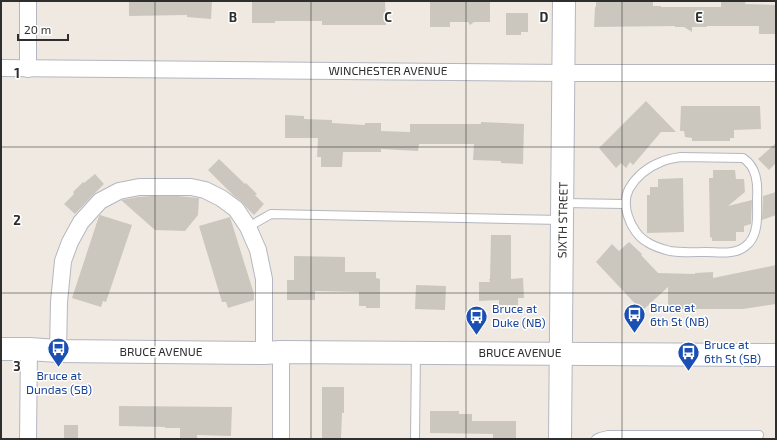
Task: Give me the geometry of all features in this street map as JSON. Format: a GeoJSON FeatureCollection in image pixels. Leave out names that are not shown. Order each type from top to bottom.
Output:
{"type":"FeatureCollection","features":[{"type":"Feature","properties":{"kind":"street"},"geometry":{"type":"LineString","coordinates":[[28,1],[28,69]]}},
{"type":"Feature","properties":{"kind":"street","name":"SIXTH STREET"},"geometry":{"type":"LineString","coordinates":[[560,439],[564,1]]}},
{"type":"Feature","properties":{"kind":"street","name":"WINCHESTER AVENUE"},"geometry":{"type":"LineString","coordinates":[[1,68],[564,73],[776,73]]}},
{"type":"Feature","properties":{"kind":"street"},"geometry":{"type":"LineString","coordinates":[[58,351],[59,302],[63,261],[70,242],[81,222],[100,201],[119,191],[139,187],[191,187],[205,190],[221,198],[236,210],[248,227],[258,250],[264,279],[281,439]]}},
{"type":"Feature","properties":{"kind":"street","name":"BRUCE AVENUE"},"geometry":{"type":"LineString","coordinates":[[1,349],[58,351],[776,355]]}},
{"type":"Feature","properties":{"kind":"street"},"geometry":{"type":"LineString","coordinates":[[28,439],[29,349]]}},
{"type":"Feature","properties":{"kind":"lane"},"geometry":{"type":"LineString","coordinates":[[671,158],[743,158],[752,167],[756,176],[758,189],[755,234],[750,243],[736,251],[683,252],[658,247],[647,243],[639,236],[628,218],[625,204],[627,192],[640,175],[661,161],[671,158]]}},
{"type":"Feature","properties":{"kind":"lane"},"geometry":{"type":"LineString","coordinates":[[248,227],[271,214],[563,212],[625,204]]}},
{"type":"Feature","properties":{"kind":"lane"},"geometry":{"type":"LineString","coordinates":[[415,439],[416,352]]}},
{"type":"Feature","properties":{"kind":"lane"},"geometry":{"type":"LineString","coordinates":[[596,439],[600,436],[608,435],[646,437],[707,437],[759,435]]}},
{"type":"Feature","properties":{"kind":"building"},"geometry":{"type":"Polygon","coordinates":[[[129,1],[212,1],[211,19],[187,17],[187,15],[129,16],[129,1]]]}},
{"type":"Feature","properties":{"kind":"building"},"geometry":{"type":"Polygon","coordinates":[[[252,1],[385,1],[386,25],[322,25],[322,21],[275,21],[275,23],[252,23],[252,1]]]}},
{"type":"Feature","properties":{"kind":"building"},"geometry":{"type":"Polygon","coordinates":[[[430,1],[490,1],[490,22],[474,22],[470,25],[468,22],[450,22],[450,27],[430,27],[430,1]]]}},
{"type":"Feature","properties":{"kind":"building"},"geometry":{"type":"Polygon","coordinates":[[[596,1],[653,1],[653,6],[661,7],[721,7],[721,1],[746,1],[745,4],[776,5],[776,34],[759,34],[759,26],[692,27],[692,32],[684,27],[675,26],[594,27],[596,1]]]}},
{"type":"Feature","properties":{"kind":"building"},"geometry":{"type":"Polygon","coordinates":[[[506,13],[528,13],[528,32],[521,32],[521,35],[506,35],[506,13]]]}},
{"type":"Feature","properties":{"kind":"building"},"geometry":{"type":"Polygon","coordinates":[[[646,101],[676,132],[661,132],[633,165],[630,162],[626,168],[621,163],[616,168],[599,148],[646,101]]]}},
{"type":"Feature","properties":{"kind":"building"},"geometry":{"type":"Polygon","coordinates":[[[681,106],[760,106],[761,129],[734,130],[734,138],[730,138],[730,141],[692,141],[692,138],[685,137],[684,131],[680,131],[681,106]]]}},
{"type":"Feature","properties":{"kind":"building"},"geometry":{"type":"Polygon","coordinates":[[[285,115],[304,116],[304,119],[332,120],[332,123],[365,125],[365,123],[381,123],[381,131],[410,132],[410,124],[481,124],[481,122],[524,124],[523,164],[501,163],[501,161],[473,160],[474,144],[419,144],[418,151],[381,149],[381,152],[343,152],[342,167],[321,167],[321,157],[317,157],[318,138],[285,138],[285,115]]]}},
{"type":"Feature","properties":{"kind":"building"},"geometry":{"type":"Polygon","coordinates":[[[776,143],[776,163],[769,170],[758,159],[776,143]]]}},
{"type":"Feature","properties":{"kind":"building"},"geometry":{"type":"Polygon","coordinates":[[[219,159],[257,194],[255,195],[264,204],[254,215],[208,170],[219,159]]]}},
{"type":"Feature","properties":{"kind":"building"},"geometry":{"type":"Polygon","coordinates":[[[713,170],[735,170],[736,179],[744,179],[745,192],[728,206],[752,200],[751,224],[744,226],[744,232],[736,232],[736,241],[712,241],[712,238],[710,237],[709,178],[713,178],[713,170]]]}},
{"type":"Feature","properties":{"kind":"building"},"geometry":{"type":"Polygon","coordinates":[[[95,174],[104,184],[75,214],[64,204],[83,182],[84,183],[95,174]]]}},
{"type":"Feature","properties":{"kind":"building"},"geometry":{"type":"Polygon","coordinates":[[[683,178],[684,232],[647,233],[647,195],[650,195],[650,187],[658,187],[658,179],[683,178]]]}},
{"type":"Feature","properties":{"kind":"building"},"geometry":{"type":"Polygon","coordinates":[[[776,192],[776,215],[762,220],[763,196],[776,192]]]}},
{"type":"Feature","properties":{"kind":"building"},"geometry":{"type":"Polygon","coordinates":[[[151,196],[199,198],[198,215],[185,231],[155,230],[121,200],[151,196]]]}},
{"type":"Feature","properties":{"kind":"building"},"geometry":{"type":"Polygon","coordinates":[[[100,215],[132,225],[106,302],[103,301],[101,307],[72,298],[100,215]]]}},
{"type":"Feature","properties":{"kind":"building"},"geometry":{"type":"Polygon","coordinates":[[[230,217],[254,294],[254,300],[228,308],[226,302],[222,302],[199,226],[230,217]]]}},
{"type":"Feature","properties":{"kind":"building"},"geometry":{"type":"Polygon","coordinates":[[[491,235],[511,235],[511,279],[523,278],[524,298],[518,298],[518,305],[499,305],[499,300],[479,301],[479,282],[490,282],[491,235]]]}},
{"type":"Feature","properties":{"kind":"building"},"geometry":{"type":"Polygon","coordinates":[[[629,242],[642,254],[641,255],[658,273],[695,274],[713,272],[713,278],[776,265],[776,304],[743,309],[668,309],[668,287],[642,311],[596,262],[612,244],[619,251],[629,242]]]}},
{"type":"Feature","properties":{"kind":"building"},"geometry":{"type":"Polygon","coordinates":[[[294,256],[345,257],[345,272],[376,272],[376,278],[380,279],[380,308],[366,308],[366,306],[359,306],[359,292],[315,291],[315,300],[287,300],[287,280],[294,280],[294,256]]]}},
{"type":"Feature","properties":{"kind":"building"},"geometry":{"type":"Polygon","coordinates":[[[416,285],[446,286],[445,310],[415,309],[416,285]]]}},
{"type":"Feature","properties":{"kind":"building"},"geometry":{"type":"Polygon","coordinates":[[[322,387],[344,387],[344,413],[342,413],[341,439],[322,439],[322,387]]]}},
{"type":"Feature","properties":{"kind":"building"},"geometry":{"type":"Polygon","coordinates":[[[119,406],[232,407],[231,436],[197,435],[197,439],[180,439],[180,428],[119,426],[119,406]]]}},
{"type":"Feature","properties":{"kind":"building"},"geometry":{"type":"Polygon","coordinates":[[[430,411],[459,411],[459,414],[472,414],[472,421],[516,421],[516,439],[493,439],[493,434],[430,433],[430,411]]]}},
{"type":"Feature","properties":{"kind":"building"},"geometry":{"type":"Polygon","coordinates":[[[64,425],[78,425],[78,439],[64,439],[64,425]]]}},
{"type":"Feature","properties":{"kind":"place","name":"Bruce at 6th St (NB)"},"geometry":{"type":"Point","coordinates":[634,334]}},
{"type":"Feature","properties":{"kind":"place","name":"Bruce at Duke (NB)"},"geometry":{"type":"Point","coordinates":[477,336]}},
{"type":"Feature","properties":{"kind":"place","name":"Bruce at Dundas (SB)"},"geometry":{"type":"Point","coordinates":[59,368]}},
{"type":"Feature","properties":{"kind":"place","name":"Bruce at 6th St (SB)"},"geometry":{"type":"Point","coordinates":[689,372]}}]}
